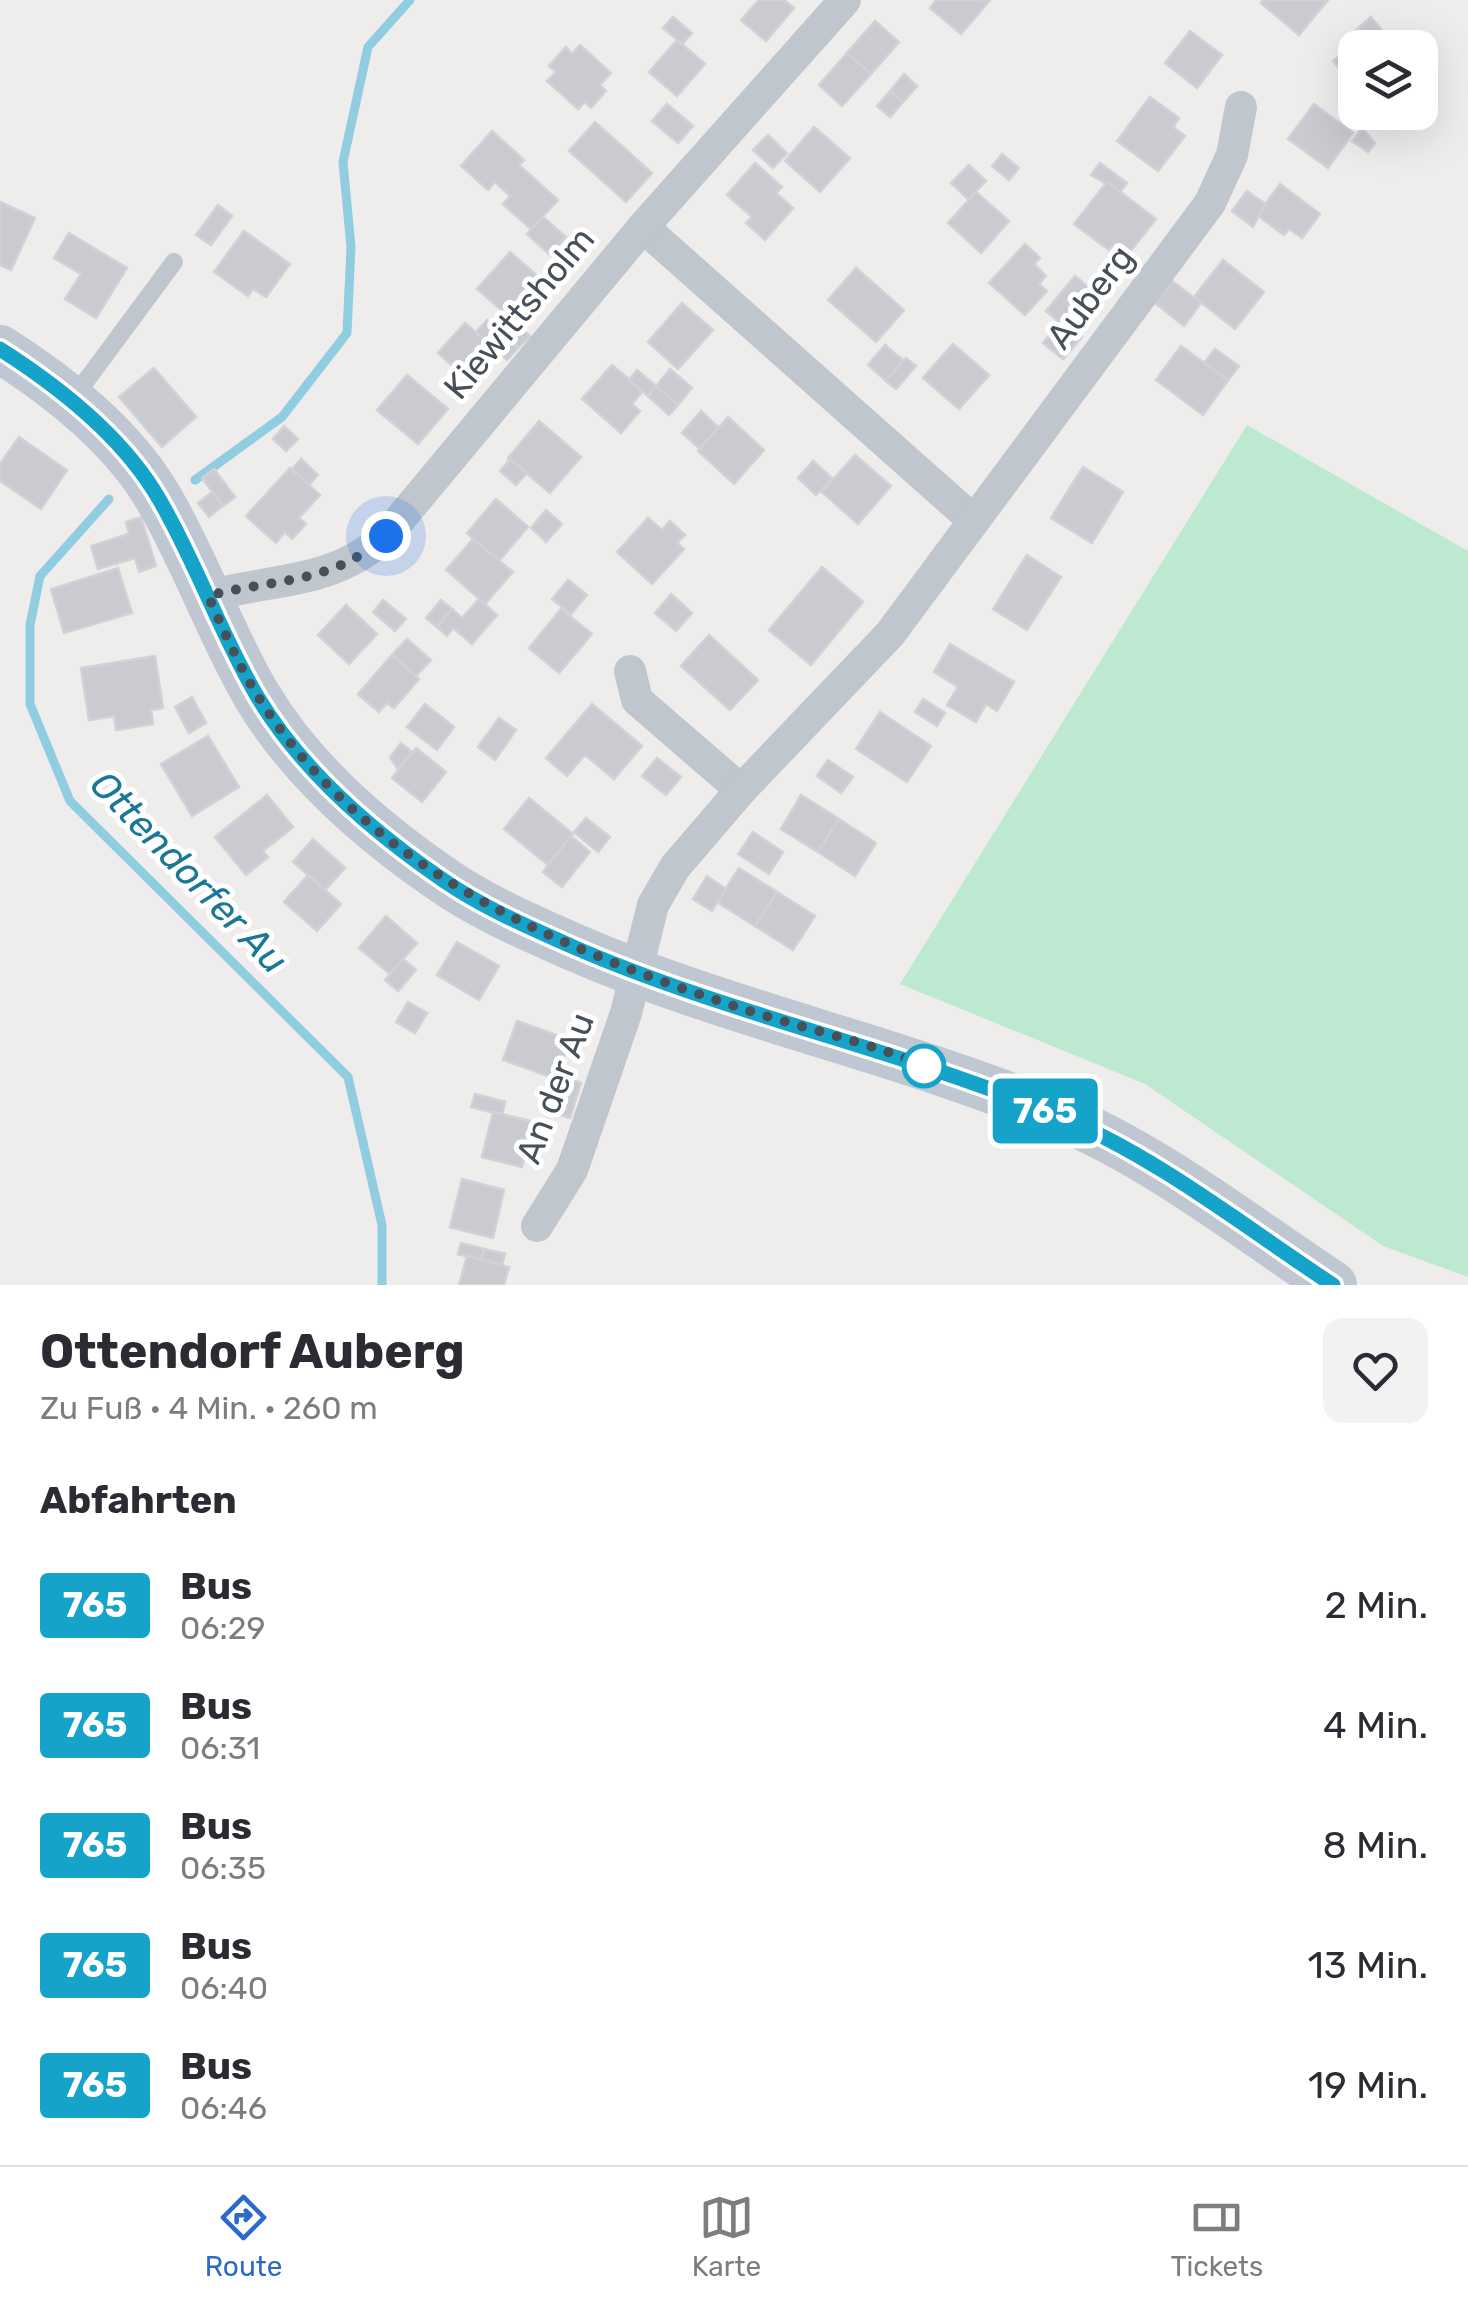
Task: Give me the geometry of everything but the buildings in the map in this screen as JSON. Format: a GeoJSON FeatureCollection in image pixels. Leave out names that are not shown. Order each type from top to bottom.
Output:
{"type":"FeatureCollection","features":[{"type":"Feature","properties":{"kind":"main road"},"geometry":{"type":"LineString","coordinates":[[0,348],[96,422],[157,495],[258,697],[292,745],[365,820],[445,882],[521,924],[635,973],[926,1066],[1061,1117],[1116,1144],[1333,1285]]}},
{"type":"Feature","properties":{"kind":"street","name":"Kiewittsholm"},"geometry":{"type":"LineString","coordinates":[[208,596],[323,574],[358,561],[386,536],[643,227],[846,0]]}},
{"type":"Feature","properties":{"kind":"street","name":"Auberg"},"geometry":{"type":"LineString","coordinates":[[635,973],[653,905],[664,887],[741,790],[890,634],[1210,204],[1232,155],[1241,107]]}},
{"type":"Feature","properties":{"kind":"street"},"geometry":{"type":"LineString","coordinates":[[643,227],[973,520]]}},
{"type":"Feature","properties":{"kind":"street"},"geometry":{"type":"LineString","coordinates":[[630,671],[637,700],[741,790]]}},
{"type":"Feature","properties":{"kind":"street","name":"An der Au"},"geometry":{"type":"LineString","coordinates":[[537,1226],[572,1170],[626,1013],[635,973]]}},
{"type":"Feature","properties":{"kind":"lane"},"geometry":{"type":"LineString","coordinates":[[71,402],[174,262]]}},
{"type":"Feature","properties":{"kind":"green space"},"geometry":{"type":"Polygon","coordinates":[[[1247,425],[1468,551],[1468,1277],[1383,1246],[1145,1084],[900,984],[1247,425]]]}},
{"type":"Feature","properties":{"kind":"waterway","name":"Ottendorfer Au"},"geometry":{"type":"LineString","coordinates":[[195,480],[282,417],[347,333],[351,247],[343,162],[368,47],[410,0]]}},
{"type":"Feature","properties":{"kind":"waterway","name":"Ottendorfer Au"},"geometry":{"type":"LineString","coordinates":[[109,499],[40,576],[30,625],[30,704],[70,801],[348,1077],[382,1225],[382,1285]]}},
{"type":"Feature","properties":{"kind":"bus line","name":"765"},"geometry":{"type":"LineString","coordinates":[[0,349],[96,422],[157,495],[258,697],[292,745],[365,820],[445,882],[521,924],[635,973],[926,1066],[1061,1117],[1116,1144],[1333,1285]]}},
{"type":"Feature","properties":{"kind":"route"},"geometry":{"type":"LineString","coordinates":[[386,536],[358,561],[323,574],[208,596],[258,697],[292,745],[365,820],[445,882],[521,924],[635,973],[924,1066]]}}]}
